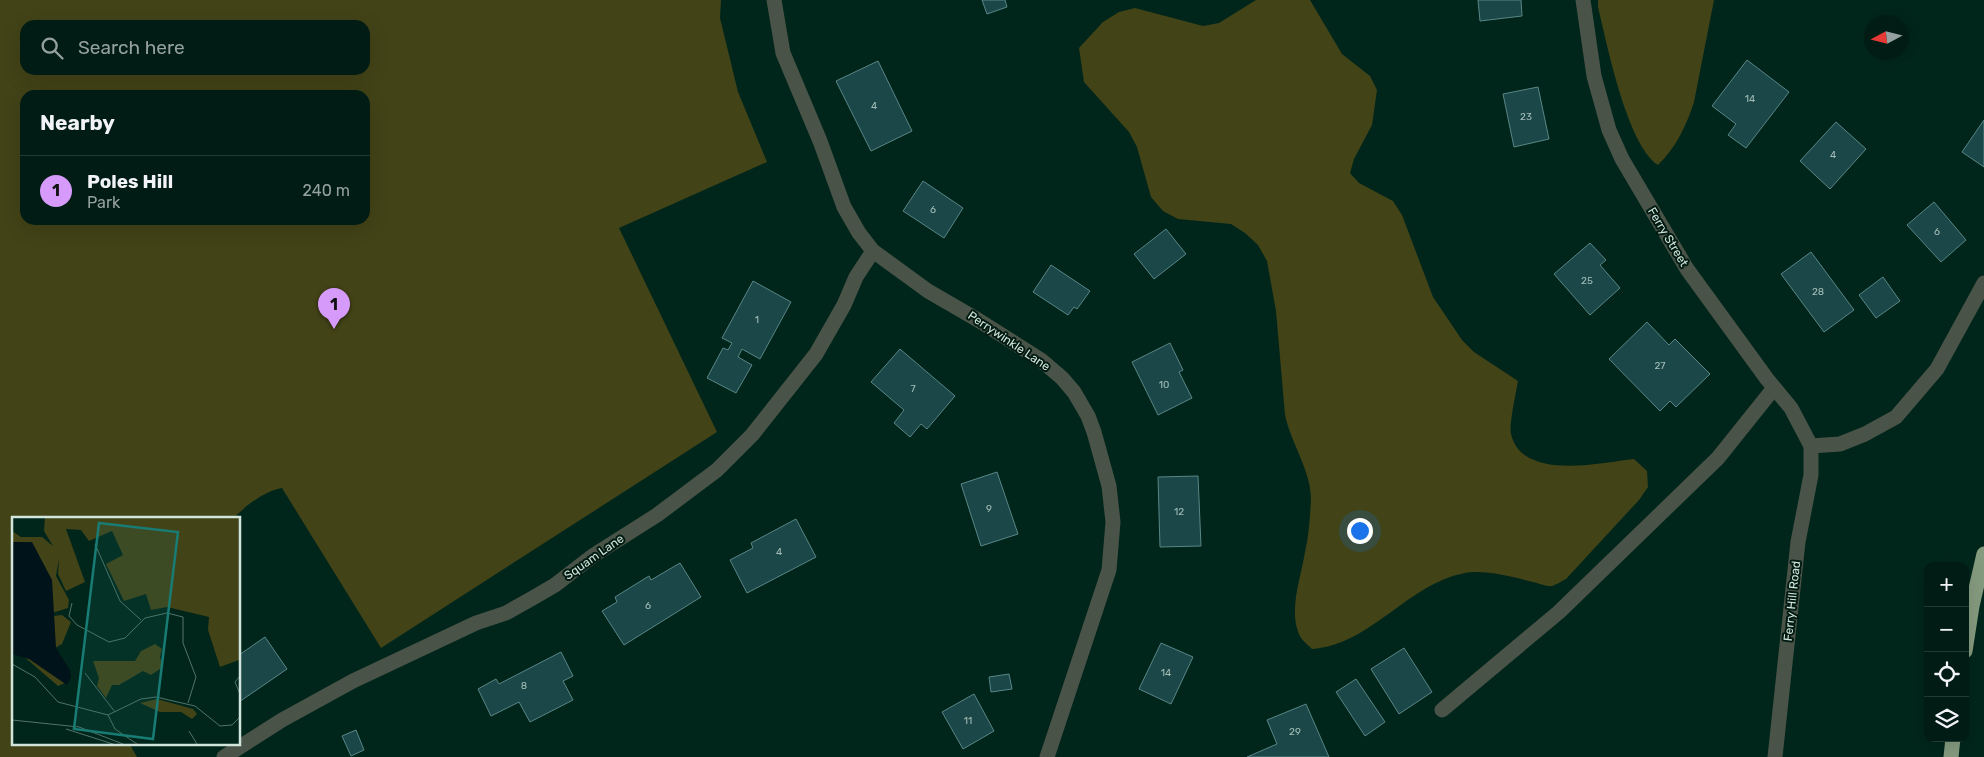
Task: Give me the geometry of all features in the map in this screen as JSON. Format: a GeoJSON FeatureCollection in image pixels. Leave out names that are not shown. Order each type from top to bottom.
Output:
{"type":"FeatureCollection","features":[{"type":"Feature","properties":{"kind":"highway"},"geometry":{"type":"LineString","coordinates":[[1969,625],[1984,554]]}},
{"type":"Feature","properties":{"kind":"highway"},"geometry":{"type":"LineString","coordinates":[[1952,757],[1953,742]]}},
{"type":"Feature","properties":{"kind":"street","name":"Perrywinkle Lane"},"geometry":{"type":"LineString","coordinates":[[774,0],[783,53],[820,141],[833,181],[844,207],[854,224],[874,250],[928,291],[1041,360],[1062,378],[1074,392],[1088,416],[1094,432],[1109,486],[1113,522],[1109,570],[1047,757]]}},
{"type":"Feature","properties":{"kind":"street","name":"Ferry Street"},"geometry":{"type":"LineString","coordinates":[[1583,0],[1594,76],[1609,130],[1622,159],[1687,269],[1774,388],[1791,408],[1811,446]]}},
{"type":"Feature","properties":{"kind":"street","name":"Squam Lane"},"geometry":{"type":"LineString","coordinates":[[224,757],[282,720],[353,681],[461,630],[506,613],[555,585],[594,555],[657,515],[717,470],[752,435],[816,354],[844,305],[856,277],[874,250]]}},
{"type":"Feature","properties":{"kind":"street"},"geometry":{"type":"LineString","coordinates":[[1811,446],[1840,444],[1865,434],[1896,417],[1937,369],[1984,283]]}},
{"type":"Feature","properties":{"kind":"street"},"geometry":{"type":"LineString","coordinates":[[1442,710],[1560,612],[1718,458],[1774,388]]}},
{"type":"Feature","properties":{"kind":"street","name":"Ferry Hill Road"},"geometry":{"type":"LineString","coordinates":[[1775,757],[1798,542],[1811,475],[1811,446]]}},
{"type":"Feature","properties":{"kind":"shaded area"},"geometry":{"type":"Polygon","coordinates":[[[0,0],[721,0],[720,18],[738,92],[767,162],[619,228],[717,432],[381,648],[282,488],[256,499],[235,517],[12,517],[12,744],[130,744],[137,757],[0,757],[0,0]]]}},
{"type":"Feature","properties":{"kind":"shaded area"},"geometry":{"type":"Polygon","coordinates":[[[1256,0],[1310,0],[1342,54],[1370,76],[1377,90],[1372,125],[1354,159],[1350,173],[1359,183],[1393,201],[1402,215],[1433,297],[1462,340],[1474,352],[1518,381],[1511,434],[1518,449],[1530,458],[1546,464],[1564,466],[1583,465],[1634,459],[1647,471],[1648,487],[1639,500],[1566,579],[1557,584],[1548,586],[1499,574],[1465,573],[1444,579],[1425,589],[1353,637],[1333,645],[1312,649],[1301,638],[1295,618],[1295,607],[1306,546],[1311,499],[1308,478],[1285,415],[1276,311],[1267,261],[1258,245],[1231,224],[1178,219],[1163,211],[1151,197],[1137,147],[1129,132],[1084,82],[1079,48],[1103,22],[1119,12],[1135,8],[1203,26],[1219,23],[1256,0]]]}},
{"type":"Feature","properties":{"kind":"shaded area"},"geometry":{"type":"Polygon","coordinates":[[[1598,0],[1714,0],[1694,102],[1675,143],[1658,165],[1647,154],[1628,116],[1613,68],[1598,7],[1598,0]]]}},
{"type":"Feature","properties":{"kind":"building"},"geometry":{"type":"Polygon","coordinates":[[[982,0],[1005,0],[1007,7],[987,14],[982,0]]]}},
{"type":"Feature","properties":{"kind":"building"},"geometry":{"type":"Polygon","coordinates":[[[1478,0],[1521,0],[1522,16],[1480,21],[1478,0]]]}},
{"type":"Feature","properties":{"kind":"building"},"geometry":{"type":"Polygon","coordinates":[[[1747,60],[1789,92],[1746,148],[1728,135],[1736,124],[1712,106],[1747,60]]]}},
{"type":"Feature","properties":{"kind":"building"},"geometry":{"type":"Polygon","coordinates":[[[878,61],[912,131],[871,151],[836,81],[878,61]]]}},
{"type":"Feature","properties":{"kind":"building"},"geometry":{"type":"Polygon","coordinates":[[[1538,87],[1549,139],[1514,147],[1503,94],[1538,87]]]}},
{"type":"Feature","properties":{"kind":"building"},"geometry":{"type":"Polygon","coordinates":[[[1984,120],[1984,167],[1962,152],[1984,120]]]}},
{"type":"Feature","properties":{"kind":"building"},"geometry":{"type":"Polygon","coordinates":[[[1836,122],[1866,149],[1830,189],[1800,161],[1836,122]]]}},
{"type":"Feature","properties":{"kind":"building"},"geometry":{"type":"Polygon","coordinates":[[[923,181],[963,208],[944,238],[903,211],[923,181]]]}},
{"type":"Feature","properties":{"kind":"building"},"geometry":{"type":"Polygon","coordinates":[[[1934,202],[1966,240],[1941,262],[1907,225],[1934,202]]]}},
{"type":"Feature","properties":{"kind":"building"},"geometry":{"type":"Polygon","coordinates":[[[1166,229],[1186,254],[1154,279],[1134,254],[1166,229]]]}},
{"type":"Feature","properties":{"kind":"building"},"geometry":{"type":"Polygon","coordinates":[[[1590,243],[1606,260],[1600,265],[1620,288],[1590,315],[1554,274],[1590,243]]]}},
{"type":"Feature","properties":{"kind":"building"},"geometry":{"type":"Polygon","coordinates":[[[1811,252],[1854,310],[1824,332],[1781,274],[1811,252]]]}},
{"type":"Feature","properties":{"kind":"building"},"geometry":{"type":"Polygon","coordinates":[[[1051,265],[1090,291],[1077,309],[1074,307],[1068,315],[1033,292],[1051,265]]]}},
{"type":"Feature","properties":{"kind":"building"},"geometry":{"type":"Polygon","coordinates":[[[1883,277],[1900,301],[1876,318],[1859,295],[1883,277]]]}},
{"type":"Feature","properties":{"kind":"building"},"geometry":{"type":"Polygon","coordinates":[[[753,281],[791,302],[760,359],[742,349],[738,357],[752,365],[736,393],[707,378],[723,348],[728,350],[732,343],[722,338],[753,281]]]}},
{"type":"Feature","properties":{"kind":"building"},"geometry":{"type":"Polygon","coordinates":[[[1647,322],[1669,345],[1675,339],[1710,374],[1676,407],[1670,401],[1660,411],[1609,359],[1647,322]]]}},
{"type":"Feature","properties":{"kind":"building"},"geometry":{"type":"Polygon","coordinates":[[[1170,343],[1183,370],[1179,372],[1192,398],[1158,415],[1132,362],[1170,343]]]}},
{"type":"Feature","properties":{"kind":"building"},"geometry":{"type":"Polygon","coordinates":[[[900,349],[955,396],[927,429],[921,424],[910,437],[894,423],[904,410],[871,382],[900,349]]]}},
{"type":"Feature","properties":{"kind":"building"},"geometry":{"type":"Polygon","coordinates":[[[997,472],[1018,534],[981,546],[961,484],[997,472]]]}},
{"type":"Feature","properties":{"kind":"building"},"geometry":{"type":"Polygon","coordinates":[[[1198,476],[1201,546],[1160,547],[1158,477],[1198,476]]]}},
{"type":"Feature","properties":{"kind":"building"},"geometry":{"type":"Polygon","coordinates":[[[796,519],[816,557],[747,593],[730,560],[753,548],[751,543],[796,519]]]}},
{"type":"Feature","properties":{"kind":"building"},"geometry":{"type":"Polygon","coordinates":[[[680,563],[701,597],[624,645],[602,611],[617,602],[615,597],[649,576],[651,580],[680,563]]]}},
{"type":"Feature","properties":{"kind":"building"},"geometry":{"type":"Polygon","coordinates":[[[265,637],[287,669],[240,701],[240,654],[265,637]]]}},
{"type":"Feature","properties":{"kind":"building"},"geometry":{"type":"Polygon","coordinates":[[[1161,643],[1193,657],[1171,704],[1139,689],[1161,643]]]}},
{"type":"Feature","properties":{"kind":"building"},"geometry":{"type":"Polygon","coordinates":[[[1404,648],[1432,692],[1399,714],[1371,669],[1404,648]]]}},
{"type":"Feature","properties":{"kind":"building"},"geometry":{"type":"Polygon","coordinates":[[[561,652],[573,676],[563,681],[573,700],[530,722],[519,702],[491,716],[478,689],[496,679],[499,684],[561,652]]]}},
{"type":"Feature","properties":{"kind":"building"},"geometry":{"type":"Polygon","coordinates":[[[1009,674],[1012,689],[991,692],[989,677],[1009,674]]]}},
{"type":"Feature","properties":{"kind":"building"},"geometry":{"type":"Polygon","coordinates":[[[1356,679],[1385,722],[1365,736],[1336,692],[1356,679]]]}},
{"type":"Feature","properties":{"kind":"building"},"geometry":{"type":"Polygon","coordinates":[[[974,694],[994,731],[963,749],[942,712],[974,694]]]}},
{"type":"Feature","properties":{"kind":"building"},"geometry":{"type":"Polygon","coordinates":[[[1306,704],[1329,757],[1247,757],[1277,744],[1267,720],[1306,704]]]}},
{"type":"Feature","properties":{"kind":"building"},"geometry":{"type":"Polygon","coordinates":[[[356,730],[364,750],[351,756],[342,736],[356,730]]]}},
{"type":"Feature","properties":{"kind":"place","name":"Poles Hill"},"geometry":{"type":"Point","coordinates":[334,329]}}]}
